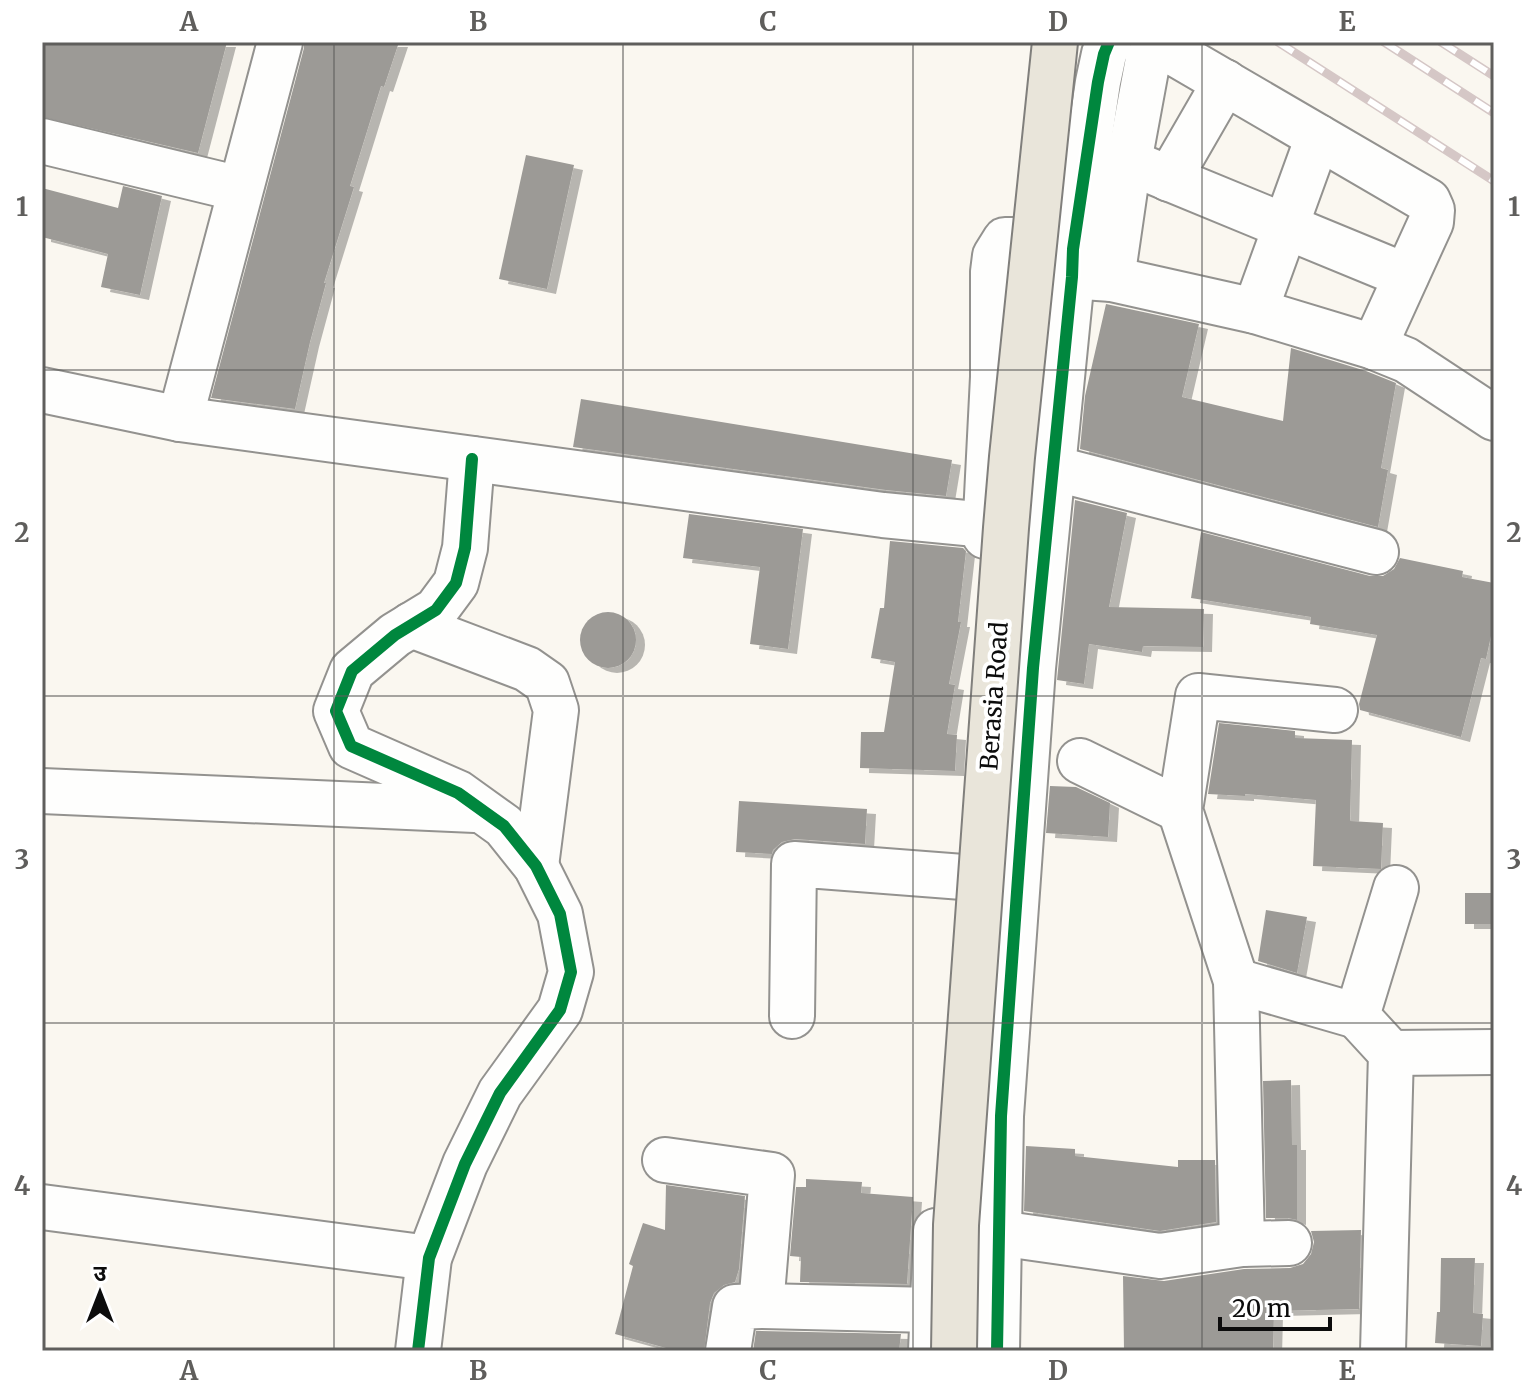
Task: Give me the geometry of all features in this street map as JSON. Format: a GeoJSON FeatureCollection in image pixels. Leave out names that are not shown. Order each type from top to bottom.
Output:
{"type":"FeatureCollection","features":[{"type":"Feature","properties":{"kind":"main road","name":"Berasia Road"},"geometry":{"type":"LineString","coordinates":[[954,1351],[956,1225],[1006,528],[1055,42]]}},
{"type":"Feature","properties":{"kind":"street"},"geometry":{"type":"LineString","coordinates":[[180,419],[280,42]]}},
{"type":"Feature","properties":{"kind":"street"},"geometry":{"type":"LineString","coordinates":[[997,1351],[1001,1116],[1029,714],[1053,468],[1086,268],[1098,82],[1109,42]]}},
{"type":"Feature","properties":{"kind":"street"},"geometry":{"type":"LineString","coordinates":[[1086,268],[1129,162],[1148,59],[1152,51],[1169,50],[1428,201],[1432,210],[1431,222],[1374,347]]}},
{"type":"Feature","properties":{"kind":"street"},"geometry":{"type":"LineString","coordinates":[[1169,179],[1225,82]]}},
{"type":"Feature","properties":{"kind":"street"},"geometry":{"type":"LineString","coordinates":[[1255,311],[1318,137]]}},
{"type":"Feature","properties":{"kind":"street"},"geometry":{"type":"LineString","coordinates":[[42,141],[240,189]]}},
{"type":"Feature","properties":{"kind":"street"},"geometry":{"type":"LineString","coordinates":[[1129,162],[1406,276]]}},
{"type":"Feature","properties":{"kind":"street"},"geometry":{"type":"LineString","coordinates":[[728,1351],[735,1307],[761,1306],[932,1331],[935,1243],[976,721],[993,377],[993,272],[995,256],[1005,240],[1055,240],[1086,268],[1255,311],[1374,347],[1406,360],[1494,418]]}},
{"type":"Feature","properties":{"kind":"street"},"geometry":{"type":"LineString","coordinates":[[42,390],[180,419],[883,515],[986,525]]}},
{"type":"Feature","properties":{"kind":"street"},"geometry":{"type":"LineString","coordinates":[[418,1351],[429,1258],[465,1164],[500,1093],[560,1010],[571,972],[560,914],[536,866],[504,826],[458,793],[351,746],[336,711],[352,671],[395,635],[436,610],[456,583],[465,548],[472,459]]}},
{"type":"Feature","properties":{"kind":"street"},"geometry":{"type":"LineString","coordinates":[[1053,468],[1376,552]]}},
{"type":"Feature","properties":{"kind":"street"},"geometry":{"type":"LineString","coordinates":[[411,625],[527,669],[547,683],[556,710],[536,866]]}},
{"type":"Feature","properties":{"kind":"street"},"geometry":{"type":"LineString","coordinates":[[1242,1244],[1236,981],[1180,810],[1198,696],[1335,710]]}},
{"type":"Feature","properties":{"kind":"street"},"geometry":{"type":"LineString","coordinates":[[1080,761],[1180,810]]}},
{"type":"Feature","properties":{"kind":"street"},"geometry":{"type":"LineString","coordinates":[[42,791],[482,810]]}},
{"type":"Feature","properties":{"kind":"street"},"geometry":{"type":"LineString","coordinates":[[792,1016],[794,864],[963,877]]}},
{"type":"Feature","properties":{"kind":"street"},"geometry":{"type":"LineString","coordinates":[[1357,1016],[1396,888]]}},
{"type":"Feature","properties":{"kind":"street"},"geometry":{"type":"LineString","coordinates":[[1236,981],[1357,1016],[1391,1053],[1383,1351]]}},
{"type":"Feature","properties":{"kind":"street"},"geometry":{"type":"LineString","coordinates":[[1391,1053],[1494,1052]]}},
{"type":"Feature","properties":{"kind":"street"},"geometry":{"type":"LineString","coordinates":[[665,1160],[772,1175],[761,1306]]}},
{"type":"Feature","properties":{"kind":"street"},"geometry":{"type":"LineString","coordinates":[[42,1207],[429,1258]]}},
{"type":"Feature","properties":{"kind":"street"},"geometry":{"type":"LineString","coordinates":[[999,1233],[1160,1256],[1242,1244],[1289,1243]]}},
{"type":"Feature","properties":{"kind":"building"},"geometry":{"type":"Polygon","coordinates":[[[42,42],[227,42],[198,153],[42,117],[42,42]]]}},
{"type":"Feature","properties":{"kind":"building"},"geometry":{"type":"Polygon","coordinates":[[[304,42],[399,42],[384,87],[381,86],[350,186],[354,187],[324,283],[295,409],[211,398],[304,48],[304,42]]]}},
{"type":"Feature","properties":{"kind":"building"},"geometry":{"type":"Polygon","coordinates":[[[526,155],[574,165],[547,289],[499,279],[526,155]]]}},
{"type":"Feature","properties":{"kind":"building"},"geometry":{"type":"Polygon","coordinates":[[[123,186],[162,196],[140,295],[101,287],[108,254],[42,237],[42,188],[118,208],[123,186]]]}},
{"type":"Feature","properties":{"kind":"building"},"geometry":{"type":"Polygon","coordinates":[[[1106,304],[1199,324],[1182,397],[1283,421],[1291,348],[1396,383],[1381,468],[1388,470],[1378,527],[1080,449],[1085,396],[1106,304]]]}},
{"type":"Feature","properties":{"kind":"building"},"geometry":{"type":"Polygon","coordinates":[[[581,399],[952,460],[946,496],[573,447],[581,399]]]}},
{"type":"Feature","properties":{"kind":"building"},"geometry":{"type":"Polygon","coordinates":[[[1075,500],[1127,513],[1109,607],[1204,609],[1203,647],[1143,646],[1142,652],[1089,644],[1084,684],[1057,680],[1075,500]]]}},
{"type":"Feature","properties":{"kind":"building"},"geometry":{"type":"Polygon","coordinates":[[[689,514],[803,529],[788,649],[750,644],[760,567],[683,558],[689,514]]]}},
{"type":"Feature","properties":{"kind":"building"},"geometry":{"type":"Polygon","coordinates":[[[1201,532],[1370,576],[1383,576],[1394,569],[1400,558],[1463,571],[1462,577],[1494,583],[1494,622],[1486,659],[1481,658],[1461,737],[1360,710],[1377,635],[1310,624],[1311,617],[1191,598],[1201,532]]]}},
{"type":"Feature","properties":{"kind":"building"},"geometry":{"type":"Polygon","coordinates":[[[890,541],[963,548],[966,551],[958,622],[961,622],[949,684],[955,685],[947,734],[957,735],[955,771],[860,768],[861,732],[884,732],[895,662],[871,658],[880,608],[884,608],[890,541]]]}},
{"type":"Feature","properties":{"kind":"building"},"geometry":{"type":"Polygon","coordinates":[[[608,612],[628,620],[636,640],[628,660],[608,668],[588,660],[580,640],[588,620],[608,612]]]}},
{"type":"Feature","properties":{"kind":"building"},"geometry":{"type":"Polygon","coordinates":[[[1219,723],[1295,731],[1295,738],[1352,740],[1350,821],[1383,823],[1381,869],[1313,866],[1316,800],[1208,794],[1219,723]]]}},
{"type":"Feature","properties":{"kind":"building"},"geometry":{"type":"Polygon","coordinates":[[[1050,786],[1076,787],[1110,803],[1108,837],[1046,833],[1050,786]]]}},
{"type":"Feature","properties":{"kind":"building"},"geometry":{"type":"Polygon","coordinates":[[[739,801],[867,809],[865,844],[795,839],[782,842],[772,854],[736,852],[739,801]]]}},
{"type":"Feature","properties":{"kind":"building"},"geometry":{"type":"Polygon","coordinates":[[[1465,893],[1494,893],[1494,924],[1465,924],[1465,893]]]}},
{"type":"Feature","properties":{"kind":"building"},"geometry":{"type":"Polygon","coordinates":[[[1266,910],[1307,917],[1297,973],[1258,961],[1266,910]]]}},
{"type":"Feature","properties":{"kind":"building"},"geometry":{"type":"Polygon","coordinates":[[[1291,1080],[1292,1145],[1297,1145],[1297,1220],[1266,1218],[1263,1081],[1291,1080]]]}},
{"type":"Feature","properties":{"kind":"building"},"geometry":{"type":"Polygon","coordinates":[[[1026,1146],[1075,1149],[1075,1156],[1178,1167],[1178,1160],[1215,1160],[1216,1222],[1160,1231],[1024,1211],[1026,1146]]]}},
{"type":"Feature","properties":{"kind":"building"},"geometry":{"type":"Polygon","coordinates":[[[806,1179],[862,1182],[861,1193],[913,1197],[907,1284],[800,1282],[801,1257],[790,1256],[796,1187],[806,1187],[806,1179]]]}},
{"type":"Feature","properties":{"kind":"building"},"geometry":{"type":"Polygon","coordinates":[[[666,1185],[745,1196],[739,1269],[735,1282],[724,1285],[714,1293],[704,1351],[677,1351],[615,1334],[633,1266],[629,1264],[643,1223],[665,1230],[666,1185]]]}},
{"type":"Feature","properties":{"kind":"building"},"geometry":{"type":"Polygon","coordinates":[[[1361,1230],[1359,1309],[1274,1311],[1273,1351],[1124,1351],[1123,1276],[1164,1281],[1244,1269],[1290,1268],[1303,1264],[1311,1254],[1314,1242],[1311,1231],[1361,1230]]]}},
{"type":"Feature","properties":{"kind":"building"},"geometry":{"type":"Polygon","coordinates":[[[1441,1258],[1475,1258],[1473,1313],[1483,1314],[1481,1346],[1435,1343],[1437,1312],[1440,1312],[1441,1258]]]}},
{"type":"Feature","properties":{"kind":"building"},"geometry":{"type":"Polygon","coordinates":[[[756,1331],[901,1334],[899,1351],[753,1351],[756,1331]]]}},
{"type":"Feature","properties":{"kind":"railway"},"geometry":{"type":"LineString","coordinates":[[1278,42],[1494,181]]}},
{"type":"Feature","properties":{"kind":"railway"},"geometry":{"type":"LineString","coordinates":[[1384,42],[1494,113]]}},
{"type":"Feature","properties":{"kind":"railway"},"geometry":{"type":"LineString","coordinates":[[1441,42],[1494,76]]}},
{"type":"Feature","properties":{"kind":"cycle path"},"geometry":{"type":"LineString","coordinates":[[997,1351],[1001,1116],[1033,668],[1073,249],[1098,82],[1109,42]]}},
{"type":"Feature","properties":{"kind":"cycle path"},"geometry":{"type":"LineString","coordinates":[[418,1351],[429,1258],[465,1164],[500,1093],[560,1010],[571,972],[560,914],[536,866],[504,826],[458,793],[351,746],[336,711],[352,671],[395,635],[436,610],[456,583],[465,548],[472,459]]}}]}
